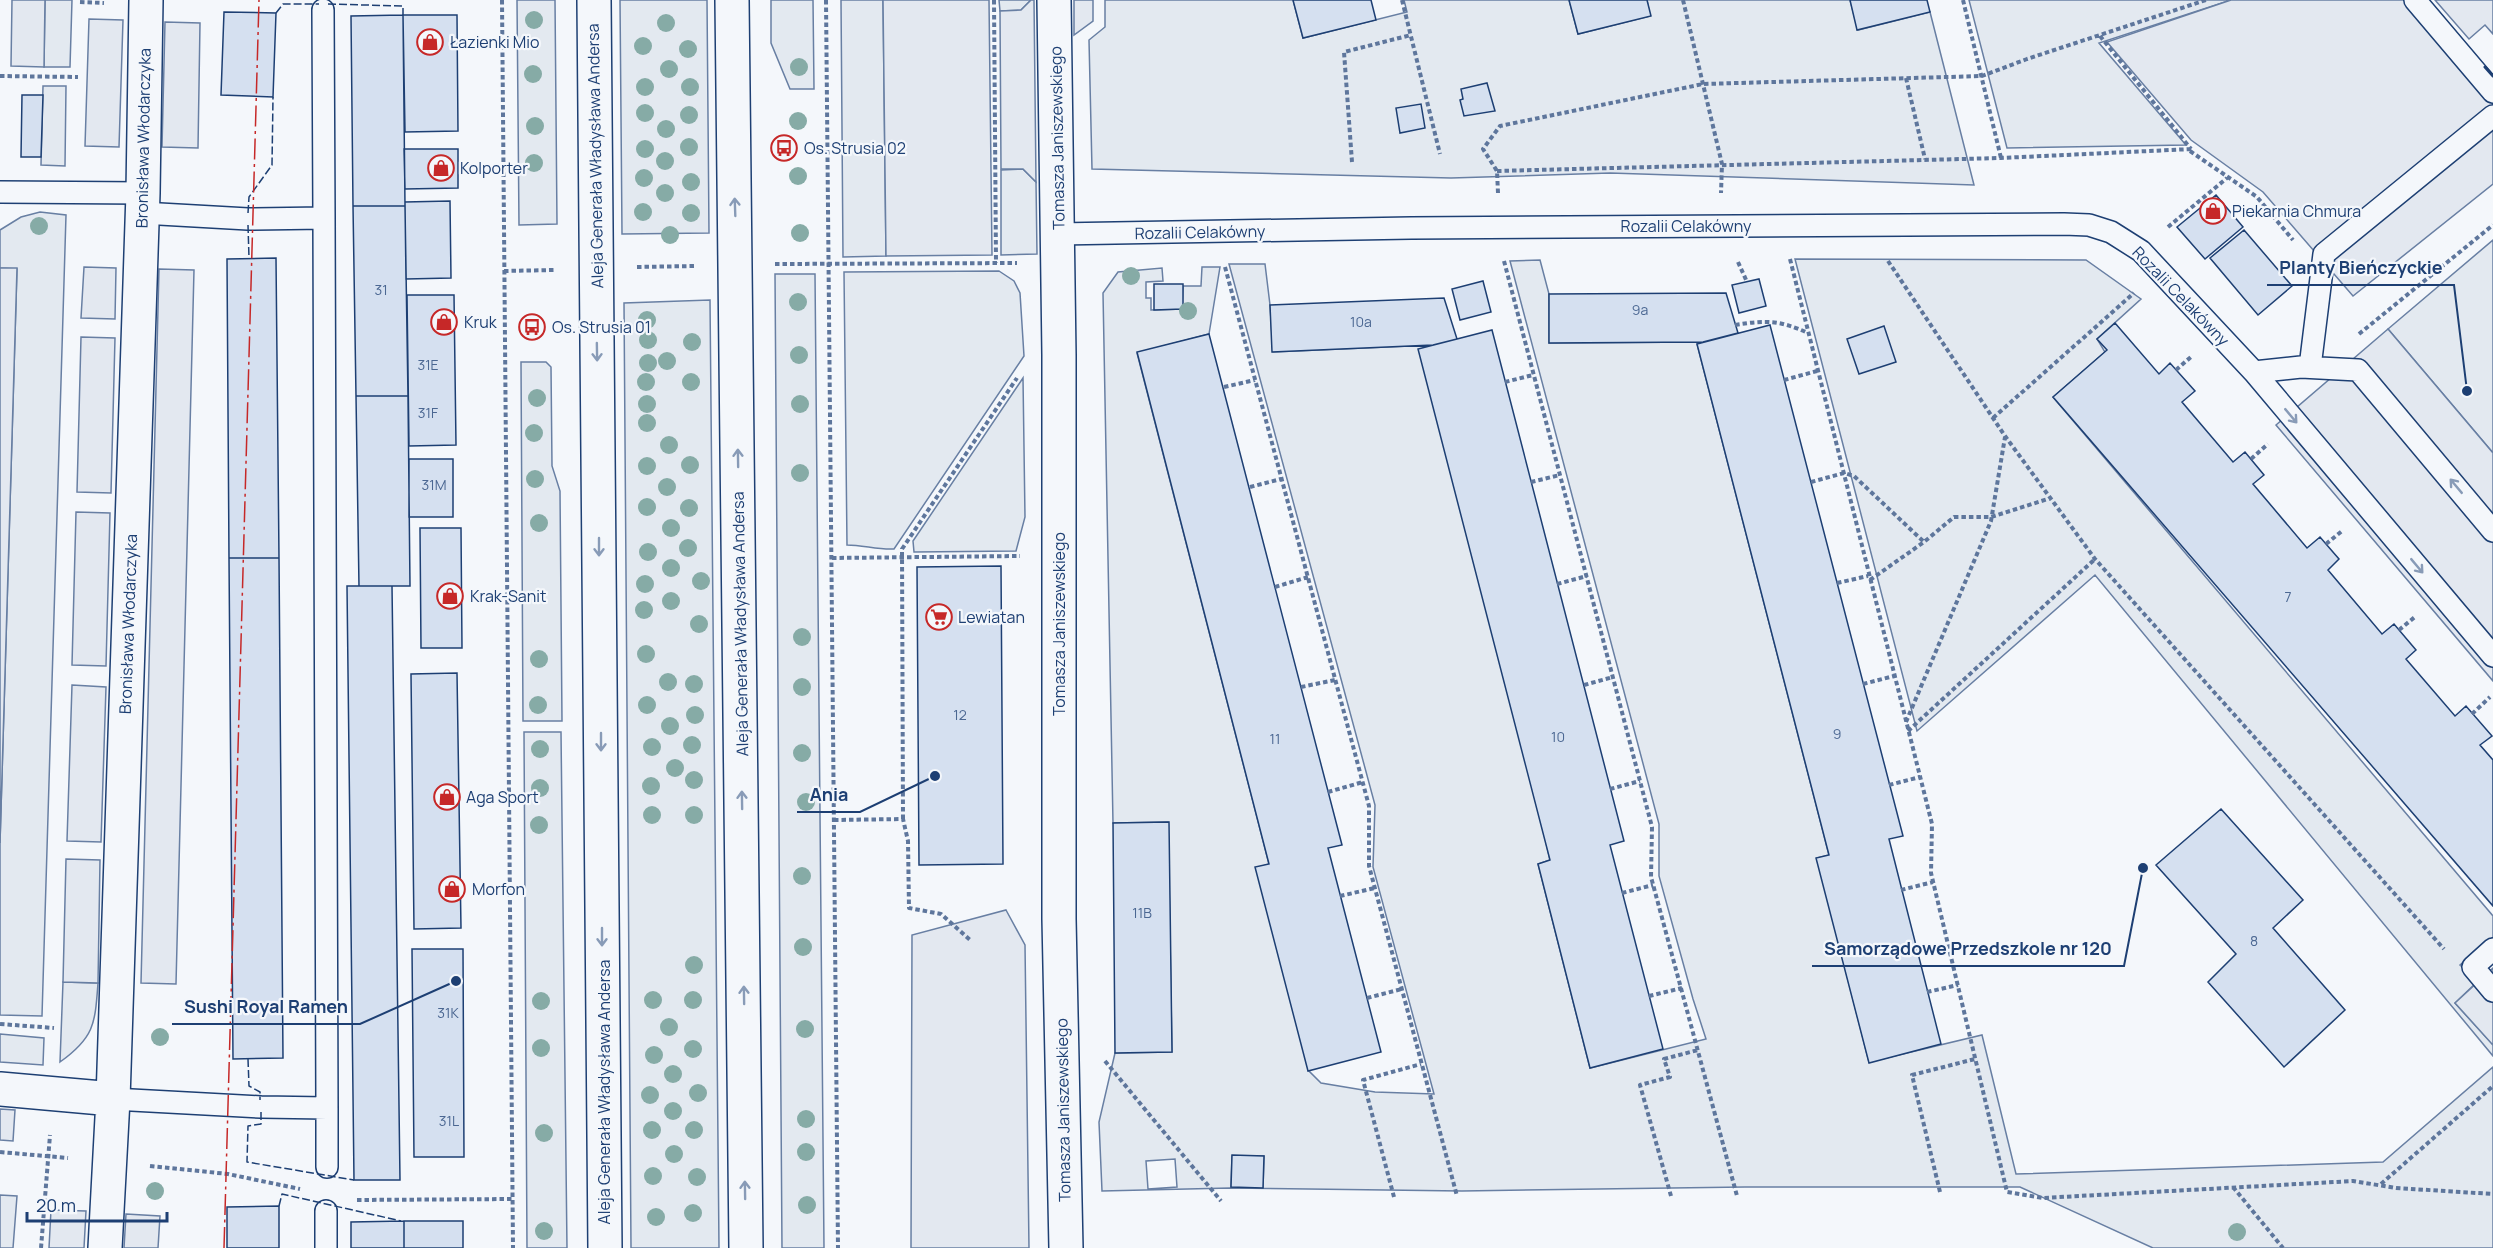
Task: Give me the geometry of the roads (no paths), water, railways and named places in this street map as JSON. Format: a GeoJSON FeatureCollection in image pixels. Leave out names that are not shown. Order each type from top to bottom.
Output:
{"type":"FeatureCollection","features":[{"type":"Feature","properties":{"kind":"street","name":"Bronisława Włodarczyka"},"geometry":{"type":"LineString","coordinates":[[105,1248],[113,1099],[142,203],[146,0]]}},
{"type":"Feature","properties":{"kind":"street","name":"Aleja Generała Władysława Andersa"},"geometry":{"type":"LineString","coordinates":[[594,0],[605,1248]]}},
{"type":"Feature","properties":{"kind":"street","name":"Aleja Generała Władysława Andersa"},"geometry":{"type":"LineString","coordinates":[[732,0],[746,1248]]}},
{"type":"Feature","properties":{"kind":"street","name":"Tomasza Janiszewskiego"},"geometry":{"type":"LineString","coordinates":[[1054,0],[1059,234],[1059,919],[1066,1248]]}},
{"type":"Feature","properties":{"kind":"street"},"geometry":{"type":"LineString","coordinates":[[0,1089],[113,1099]]}},
{"type":"Feature","properties":{"kind":"lane"},"geometry":{"type":"LineString","coordinates":[[2415,0],[2493,92]]}},
{"type":"Feature","properties":{"kind":"lane"},"geometry":{"type":"LineString","coordinates":[[323,10],[327,1167]]}},
{"type":"Feature","properties":{"kind":"lane"},"geometry":{"type":"LineString","coordinates":[[2310,367],[2324,254],[2493,116]]}},
{"type":"Feature","properties":{"kind":"lane"},"geometry":{"type":"LineString","coordinates":[[0,192],[142,203],[248,219],[324,218]]}},
{"type":"Feature","properties":{"kind":"lane","name":"Rozalii Celakówny"},"geometry":{"type":"LineString","coordinates":[[1059,234],[1500,227],[2089,225],[2111,232],[2141,251],[2254,372],[2493,656]]}},
{"type":"Feature","properties":{"kind":"lane"},"geometry":{"type":"LineString","coordinates":[[2254,372],[2310,367],[2358,370],[2493,531]]}},
{"type":"Feature","properties":{"kind":"lane"},"geometry":{"type":"LineString","coordinates":[[2493,949],[2473,967],[2493,991]]}},
{"type":"Feature","properties":{"kind":"lane"},"geometry":{"type":"LineString","coordinates":[[113,1099],[327,1108]]}},
{"type":"Feature","properties":{"kind":"lane"},"geometry":{"type":"LineString","coordinates":[[326,1211],[326,1248]]}},
{"type":"Feature","properties":{"kind":"place","name":"Łazienki Mio"},"geometry":{"type":"Point","coordinates":[430,42]}},
{"type":"Feature","properties":{"kind":"place","name":"Os. Strusia 02"},"geometry":{"type":"Point","coordinates":[784,148]}},
{"type":"Feature","properties":{"kind":"place","name":"Kolporter"},"geometry":{"type":"Point","coordinates":[441,168]}},
{"type":"Feature","properties":{"kind":"place","name":"Piekarnia Chmura"},"geometry":{"type":"Point","coordinates":[2213,211]}},
{"type":"Feature","properties":{"kind":"place","name":"Kruk"},"geometry":{"type":"Point","coordinates":[444,322]}},
{"type":"Feature","properties":{"kind":"place","name":"Os. Strusia 01"},"geometry":{"type":"Point","coordinates":[532,327]}},
{"type":"Feature","properties":{"kind":"place","name":"Planty Bieńczyckie"},"geometry":{"type":"Point","coordinates":[2467,391]}},
{"type":"Feature","properties":{"kind":"place","name":"Krak-Sanit"},"geometry":{"type":"Point","coordinates":[450,596]}},
{"type":"Feature","properties":{"kind":"place","name":"Lewiatan"},"geometry":{"type":"Point","coordinates":[939,617]}},
{"type":"Feature","properties":{"kind":"place","name":"Ania"},"geometry":{"type":"Point","coordinates":[935,776]}},
{"type":"Feature","properties":{"kind":"place","name":"Aga Sport"},"geometry":{"type":"Point","coordinates":[447,797]}},
{"type":"Feature","properties":{"kind":"place","name":"Samorządowe Przedszkole nr 120"},"geometry":{"type":"Point","coordinates":[2143,868]}},
{"type":"Feature","properties":{"kind":"place","name":"Morfon"},"geometry":{"type":"Point","coordinates":[452,889]}},
{"type":"Feature","properties":{"kind":"place","name":"Sushi Royal Ramen"},"geometry":{"type":"Point","coordinates":[456,981]}}]}
